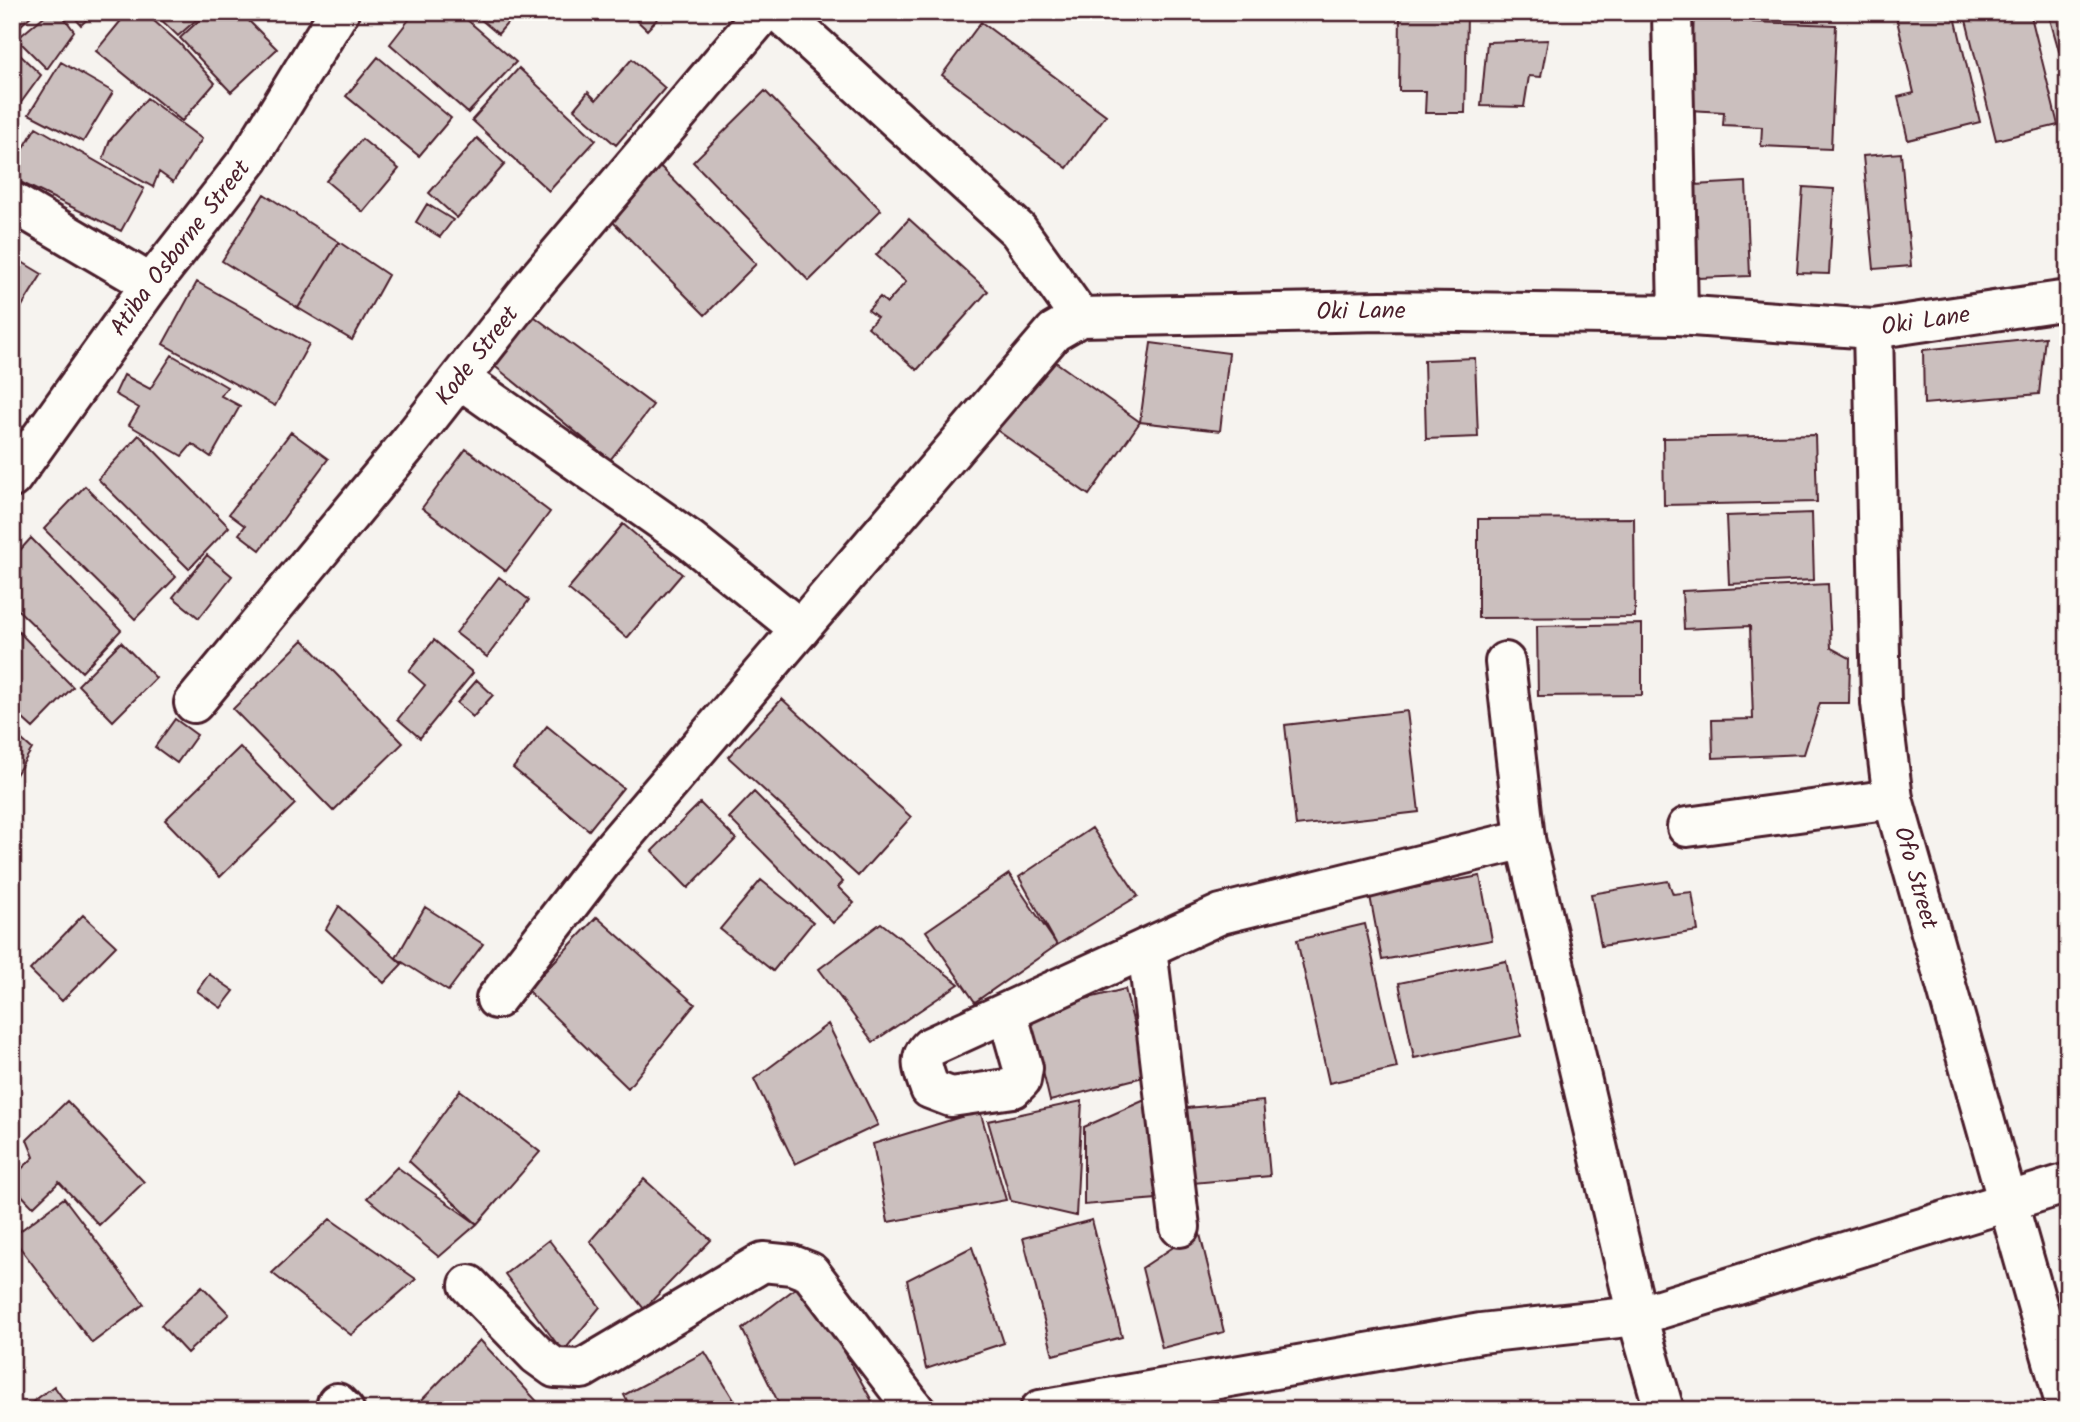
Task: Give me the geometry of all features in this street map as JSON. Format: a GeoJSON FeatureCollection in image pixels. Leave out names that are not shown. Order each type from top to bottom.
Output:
{"type":"FeatureCollection","features":[{"type":"Feature","properties":{"kind":"street","name":"Atiba Osborne Street"},"geometry":{"type":"LineString","coordinates":[[12,478],[151,284],[249,159],[339,12]]}},
{"type":"Feature","properties":{"kind":"street","name":"Kode Street"},"geometry":{"type":"LineString","coordinates":[[194,703],[460,379],[533,285],[764,12]]}},
{"type":"Feature","properties":{"kind":"street"},"geometry":{"type":"LineString","coordinates":[[496,999],[607,855],[1054,332],[1080,317],[1018,230],[779,12]]}},
{"type":"Feature","properties":{"kind":"street"},"geometry":{"type":"LineString","coordinates":[[1672,12],[1678,315]]}},
{"type":"Feature","properties":{"kind":"street"},"geometry":{"type":"LineString","coordinates":[[12,202],[151,284]]}},
{"type":"Feature","properties":{"kind":"street","name":"Oki Lane"},"geometry":{"type":"LineString","coordinates":[[1080,317],[1381,311],[1678,315],[1873,328],[2068,300]]}},
{"type":"Feature","properties":{"kind":"street","name":"Ofo Street"},"geometry":{"type":"LineString","coordinates":[[1873,328],[1881,703],[1893,799],[2067,1410]]}},
{"type":"Feature","properties":{"kind":"street"},"geometry":{"type":"LineString","coordinates":[[460,379],[691,541],[800,629]]}},
{"type":"Feature","properties":{"kind":"street"},"geometry":{"type":"LineString","coordinates":[[1505,662],[1525,839],[1637,1316],[1664,1410]]}},
{"type":"Feature","properties":{"kind":"street"},"geometry":{"type":"LineString","coordinates":[[1687,827],[1893,799]]}},
{"type":"Feature","properties":{"kind":"street"},"geometry":{"type":"LineString","coordinates":[[1007,1012],[1221,914],[1525,839]]}},
{"type":"Feature","properties":{"kind":"street"},"geometry":{"type":"LineString","coordinates":[[1147,948],[1180,1227]]}},
{"type":"Feature","properties":{"kind":"street"},"geometry":{"type":"LineString","coordinates":[[1040,1410],[1480,1333],[1637,1316],[2068,1183]]}},
{"type":"Feature","properties":{"kind":"street"},"geometry":{"type":"LineString","coordinates":[[469,1285],[537,1355],[555,1368],[582,1369],[763,1262],[792,1265],[810,1272],[915,1410]]}},
{"type":"Feature","properties":{"kind":"building"},"geometry":{"type":"Polygon","coordinates":[[[12,12],[35,12],[17,29],[12,24],[12,12]]]}},
{"type":"Feature","properties":{"kind":"building"},"geometry":{"type":"Polygon","coordinates":[[[49,12],[60,12],[74,31],[47,69],[17,39],[49,12]]]}},
{"type":"Feature","properties":{"kind":"building"},"geometry":{"type":"Polygon","coordinates":[[[70,12],[95,12],[81,25],[70,12]]]}},
{"type":"Feature","properties":{"kind":"building"},"geometry":{"type":"Polygon","coordinates":[[[128,12],[144,12],[180,44],[215,83],[182,121],[96,51],[128,12]]]}},
{"type":"Feature","properties":{"kind":"building"},"geometry":{"type":"Polygon","coordinates":[[[153,12],[205,12],[178,36],[153,12]]]}},
{"type":"Feature","properties":{"kind":"building"},"geometry":{"type":"Polygon","coordinates":[[[208,12],[240,12],[277,49],[231,92],[180,38],[208,12]]]}},
{"type":"Feature","properties":{"kind":"building"},"geometry":{"type":"Polygon","coordinates":[[[415,12],[458,12],[516,62],[468,113],[390,44],[415,12]]]}},
{"type":"Feature","properties":{"kind":"building"},"geometry":{"type":"Polygon","coordinates":[[[472,12],[517,12],[498,34],[472,12]]]}},
{"type":"Feature","properties":{"kind":"building"},"geometry":{"type":"Polygon","coordinates":[[[628,12],[664,12],[647,30],[628,12]]]}},
{"type":"Feature","properties":{"kind":"building"},"geometry":{"type":"Polygon","coordinates":[[[1694,12],[1754,12],[1753,22],[1836,25],[1831,149],[1761,146],[1762,127],[1723,125],[1724,112],[1689,110],[1694,12]]]}},
{"type":"Feature","properties":{"kind":"building"},"geometry":{"type":"Polygon","coordinates":[[[1911,12],[1954,12],[1980,122],[1908,140],[1898,97],[1914,93],[1896,16],[1911,12]]]}},
{"type":"Feature","properties":{"kind":"building"},"geometry":{"type":"Polygon","coordinates":[[[1964,12],[2030,12],[2058,125],[1996,140],[1964,12]]]}},
{"type":"Feature","properties":{"kind":"building"},"geometry":{"type":"Polygon","coordinates":[[[2048,12],[2068,12],[2068,49],[2059,51],[2048,12]]]}},
{"type":"Feature","properties":{"kind":"building"},"geometry":{"type":"Polygon","coordinates":[[[1400,14],[1467,15],[1465,113],[1425,113],[1426,91],[1399,91],[1400,14]]]}},
{"type":"Feature","properties":{"kind":"building"},"geometry":{"type":"Polygon","coordinates":[[[981,22],[1106,115],[1067,168],[942,75],[981,22]]]}},
{"type":"Feature","properties":{"kind":"building"},"geometry":{"type":"Polygon","coordinates":[[[1548,40],[1541,77],[1529,76],[1524,107],[1481,106],[1487,42],[1548,40]]]}},
{"type":"Feature","properties":{"kind":"building"},"geometry":{"type":"Polygon","coordinates":[[[18,53],[41,75],[12,115],[12,60],[18,53]]]}},
{"type":"Feature","properties":{"kind":"building"},"geometry":{"type":"Polygon","coordinates":[[[378,57],[451,118],[419,156],[346,96],[378,57]]]}},
{"type":"Feature","properties":{"kind":"building"},"geometry":{"type":"Polygon","coordinates":[[[632,59],[665,88],[616,145],[574,109],[588,92],[596,100],[632,59]]]}},
{"type":"Feature","properties":{"kind":"building"},"geometry":{"type":"Polygon","coordinates":[[[61,62],[113,92],[83,142],[29,114],[61,62]]]}},
{"type":"Feature","properties":{"kind":"building"},"geometry":{"type":"Polygon","coordinates":[[[519,68],[596,140],[549,191],[472,120],[519,68]]]}},
{"type":"Feature","properties":{"kind":"building"},"geometry":{"type":"Polygon","coordinates":[[[765,91],[881,210],[809,281],[693,162],[765,91]]]}},
{"type":"Feature","properties":{"kind":"building"},"geometry":{"type":"Polygon","coordinates":[[[147,98],[202,139],[173,182],[159,172],[153,187],[103,159],[110,140],[147,98]]]}},
{"type":"Feature","properties":{"kind":"building"},"geometry":{"type":"Polygon","coordinates":[[[36,127],[144,189],[121,231],[12,178],[12,168],[36,127]]]}},
{"type":"Feature","properties":{"kind":"building"},"geometry":{"type":"Polygon","coordinates":[[[477,138],[505,164],[457,218],[429,193],[477,138]]]}},
{"type":"Feature","properties":{"kind":"building"},"geometry":{"type":"Polygon","coordinates":[[[362,139],[399,169],[363,212],[326,181],[362,139]]]}},
{"type":"Feature","properties":{"kind":"building"},"geometry":{"type":"Polygon","coordinates":[[[1901,153],[1911,266],[1874,269],[1863,156],[1901,153]]]}},
{"type":"Feature","properties":{"kind":"building"},"geometry":{"type":"Polygon","coordinates":[[[656,162],[756,264],[705,315],[605,214],[656,162]]]}},
{"type":"Feature","properties":{"kind":"building"},"geometry":{"type":"Polygon","coordinates":[[[1746,182],[1750,276],[1698,278],[1694,185],[1746,182]]]}},
{"type":"Feature","properties":{"kind":"building"},"geometry":{"type":"Polygon","coordinates":[[[1803,187],[1834,189],[1829,274],[1797,273],[1803,187]]]}},
{"type":"Feature","properties":{"kind":"building"},"geometry":{"type":"Polygon","coordinates":[[[264,194],[339,242],[298,308],[222,261],[264,194]]]}},
{"type":"Feature","properties":{"kind":"building"},"geometry":{"type":"Polygon","coordinates":[[[427,204],[453,220],[440,237],[416,222],[427,204]]]}},
{"type":"Feature","properties":{"kind":"building"},"geometry":{"type":"Polygon","coordinates":[[[909,219],[988,291],[917,370],[868,327],[877,317],[868,310],[880,297],[887,303],[906,282],[876,255],[909,219]]]}},
{"type":"Feature","properties":{"kind":"building"},"geometry":{"type":"Polygon","coordinates":[[[339,242],[388,275],[352,340],[298,308],[339,242]]]}},
{"type":"Feature","properties":{"kind":"building"},"geometry":{"type":"Polygon","coordinates":[[[12,256],[42,274],[12,322],[12,256]]]}},
{"type":"Feature","properties":{"kind":"building"},"geometry":{"type":"Polygon","coordinates":[[[197,282],[309,344],[275,406],[163,344],[197,282]]]}},
{"type":"Feature","properties":{"kind":"building"},"geometry":{"type":"Polygon","coordinates":[[[531,314],[653,405],[610,460],[486,359],[531,314]]]}},
{"type":"Feature","properties":{"kind":"building"},"geometry":{"type":"Polygon","coordinates":[[[2045,337],[2039,394],[1924,404],[1923,350],[2045,337]]]}},
{"type":"Feature","properties":{"kind":"building"},"geometry":{"type":"Polygon","coordinates":[[[1151,343],[1229,353],[1220,431],[1140,422],[1151,343]]]}},
{"type":"Feature","properties":{"kind":"building"},"geometry":{"type":"Polygon","coordinates":[[[1043,353],[1140,422],[1089,495],[991,426],[1043,353]]]}},
{"type":"Feature","properties":{"kind":"building"},"geometry":{"type":"Polygon","coordinates":[[[172,355],[227,387],[221,396],[240,406],[211,457],[192,444],[182,456],[129,425],[139,408],[115,394],[124,375],[150,389],[172,355]]]}},
{"type":"Feature","properties":{"kind":"building"},"geometry":{"type":"Polygon","coordinates":[[[1475,358],[1478,437],[1426,439],[1424,360],[1475,358]]]}},
{"type":"Feature","properties":{"kind":"building"},"geometry":{"type":"Polygon","coordinates":[[[291,432],[328,459],[260,550],[239,534],[245,526],[229,514],[291,432]]]}},
{"type":"Feature","properties":{"kind":"building"},"geometry":{"type":"Polygon","coordinates":[[[139,435],[229,527],[189,569],[98,479],[139,435]]]}},
{"type":"Feature","properties":{"kind":"building"},"geometry":{"type":"Polygon","coordinates":[[[1815,435],[1817,502],[1664,505],[1663,438],[1815,435]]]}},
{"type":"Feature","properties":{"kind":"building"},"geometry":{"type":"Polygon","coordinates":[[[466,449],[550,512],[506,571],[422,508],[466,449]]]}},
{"type":"Feature","properties":{"kind":"building"},"geometry":{"type":"Polygon","coordinates":[[[85,486],[176,577],[135,619],[44,529],[85,486]]]}},
{"type":"Feature","properties":{"kind":"building"},"geometry":{"type":"Polygon","coordinates":[[[1812,513],[1814,580],[1729,584],[1726,516],[1812,513]]]}},
{"type":"Feature","properties":{"kind":"building"},"geometry":{"type":"Polygon","coordinates":[[[1634,518],[1635,617],[1478,618],[1478,519],[1634,518]]]}},
{"type":"Feature","properties":{"kind":"building"},"geometry":{"type":"Polygon","coordinates":[[[623,524],[682,574],[627,638],[568,589],[623,524]]]}},
{"type":"Feature","properties":{"kind":"building"},"geometry":{"type":"Polygon","coordinates":[[[31,538],[121,630],[82,672],[12,604],[12,559],[31,538]]]}},
{"type":"Feature","properties":{"kind":"building"},"geometry":{"type":"Polygon","coordinates":[[[207,555],[232,576],[199,618],[173,597],[207,555]]]}},
{"type":"Feature","properties":{"kind":"building"},"geometry":{"type":"Polygon","coordinates":[[[499,577],[529,600],[487,657],[456,633],[499,577]]]}},
{"type":"Feature","properties":{"kind":"building"},"geometry":{"type":"Polygon","coordinates":[[[1828,584],[1831,648],[1850,658],[1849,703],[1820,703],[1804,754],[1713,758],[1712,720],[1753,719],[1750,626],[1684,629],[1682,591],[1828,584]]]}},
{"type":"Feature","properties":{"kind":"building"},"geometry":{"type":"Polygon","coordinates":[[[1642,624],[1642,695],[1538,696],[1537,626],[1642,624]]]}},
{"type":"Feature","properties":{"kind":"building"},"geometry":{"type":"Polygon","coordinates":[[[12,625],[73,687],[33,728],[12,709],[12,625]]]}},
{"type":"Feature","properties":{"kind":"building"},"geometry":{"type":"Polygon","coordinates":[[[303,640],[403,743],[333,811],[233,709],[303,640]]]}},
{"type":"Feature","properties":{"kind":"building"},"geometry":{"type":"Polygon","coordinates":[[[434,640],[473,673],[420,738],[398,719],[425,685],[409,671],[434,640]]]}},
{"type":"Feature","properties":{"kind":"building"},"geometry":{"type":"Polygon","coordinates":[[[121,642],[156,678],[113,721],[78,685],[121,642]]]}},
{"type":"Feature","properties":{"kind":"building"},"geometry":{"type":"Polygon","coordinates":[[[477,680],[493,695],[473,717],[457,703],[477,680]]]}},
{"type":"Feature","properties":{"kind":"building"},"geometry":{"type":"Polygon","coordinates":[[[782,699],[911,817],[858,876],[728,757],[782,699]]]}},
{"type":"Feature","properties":{"kind":"building"},"geometry":{"type":"Polygon","coordinates":[[[1407,711],[1419,812],[1296,826],[1285,725],[1407,711]]]}},
{"type":"Feature","properties":{"kind":"building"},"geometry":{"type":"Polygon","coordinates":[[[175,719],[197,735],[177,763],[155,747],[175,719]]]}},
{"type":"Feature","properties":{"kind":"building"},"geometry":{"type":"Polygon","coordinates":[[[547,726],[623,788],[589,830],[513,768],[547,726]]]}},
{"type":"Feature","properties":{"kind":"building"},"geometry":{"type":"Polygon","coordinates":[[[12,731],[32,749],[12,781],[12,731]]]}},
{"type":"Feature","properties":{"kind":"building"},"geometry":{"type":"Polygon","coordinates":[[[240,747],[295,804],[220,877],[165,820],[240,747]]]}},
{"type":"Feature","properties":{"kind":"building"},"geometry":{"type":"Polygon","coordinates":[[[754,792],[843,882],[838,887],[854,903],[833,923],[729,818],[754,792]]]}},
{"type":"Feature","properties":{"kind":"building"},"geometry":{"type":"Polygon","coordinates":[[[700,803],[736,839],[688,888],[652,851],[700,803]]]}},
{"type":"Feature","properties":{"kind":"building"},"geometry":{"type":"Polygon","coordinates":[[[1092,828],[1138,896],[1057,945],[1019,877],[1092,828]]]}},
{"type":"Feature","properties":{"kind":"building"},"geometry":{"type":"Polygon","coordinates":[[[1009,874],[1057,945],[975,1002],[926,931],[1009,874]]]}},
{"type":"Feature","properties":{"kind":"building"},"geometry":{"type":"Polygon","coordinates":[[[1480,876],[1492,940],[1382,960],[1370,896],[1480,876]]]}},
{"type":"Feature","properties":{"kind":"building"},"geometry":{"type":"Polygon","coordinates":[[[761,880],[813,922],[773,971],[720,929],[761,880]]]}},
{"type":"Feature","properties":{"kind":"building"},"geometry":{"type":"Polygon","coordinates":[[[1668,881],[1673,894],[1692,892],[1698,931],[1601,946],[1591,894],[1668,881]]]}},
{"type":"Feature","properties":{"kind":"building"},"geometry":{"type":"Polygon","coordinates":[[[339,906],[402,964],[384,983],[326,929],[339,906]]]}},
{"type":"Feature","properties":{"kind":"building"},"geometry":{"type":"Polygon","coordinates":[[[425,907],[483,944],[448,991],[396,958],[425,907]]]}},
{"type":"Feature","properties":{"kind":"building"},"geometry":{"type":"Polygon","coordinates":[[[83,915],[116,946],[62,1001],[30,970],[83,915]]]}},
{"type":"Feature","properties":{"kind":"building"},"geometry":{"type":"Polygon","coordinates":[[[597,917],[695,1004],[628,1088],[527,990],[597,917]]]}},
{"type":"Feature","properties":{"kind":"building"},"geometry":{"type":"Polygon","coordinates":[[[881,923],[959,984],[873,1042],[819,969],[881,923]]]}},
{"type":"Feature","properties":{"kind":"building"},"geometry":{"type":"Polygon","coordinates":[[[1365,924],[1397,1068],[1329,1083],[1297,940],[1365,924]]]}},
{"type":"Feature","properties":{"kind":"building"},"geometry":{"type":"Polygon","coordinates":[[[1506,961],[1521,1036],[1414,1058],[1399,983],[1506,961]]]}},
{"type":"Feature","properties":{"kind":"building"},"geometry":{"type":"Polygon","coordinates":[[[209,974],[234,991],[221,1008],[197,991],[209,974]]]}},
{"type":"Feature","properties":{"kind":"building"},"geometry":{"type":"Polygon","coordinates":[[[1125,989],[1147,1076],[1050,1101],[1029,1013],[1125,989]]]}},
{"type":"Feature","properties":{"kind":"building"},"geometry":{"type":"Polygon","coordinates":[[[828,1024],[878,1125],[795,1164],[754,1079],[828,1024]]]}},
{"type":"Feature","properties":{"kind":"building"},"geometry":{"type":"Polygon","coordinates":[[[460,1090],[540,1152],[477,1224],[409,1161],[460,1090]]]}},
{"type":"Feature","properties":{"kind":"building"},"geometry":{"type":"Polygon","coordinates":[[[1145,1100],[1169,1198],[1084,1205],[1084,1127],[1145,1100]]]}},
{"type":"Feature","properties":{"kind":"building"},"geometry":{"type":"Polygon","coordinates":[[[67,1101],[144,1182],[99,1225],[59,1182],[33,1207],[12,1185],[12,1178],[34,1157],[27,1140],[67,1101]]]}},
{"type":"Feature","properties":{"kind":"building"},"geometry":{"type":"Polygon","coordinates":[[[1082,1101],[1076,1216],[1011,1201],[988,1121],[1082,1101]]]}},
{"type":"Feature","properties":{"kind":"building"},"geometry":{"type":"Polygon","coordinates":[[[1263,1101],[1270,1176],[1182,1184],[1176,1109],[1263,1101]]]}},
{"type":"Feature","properties":{"kind":"building"},"geometry":{"type":"Polygon","coordinates":[[[980,1111],[1006,1200],[888,1222],[873,1144],[980,1111]]]}},
{"type":"Feature","properties":{"kind":"building"},"geometry":{"type":"Polygon","coordinates":[[[397,1167],[477,1224],[439,1257],[367,1198],[397,1167]]]}},
{"type":"Feature","properties":{"kind":"building"},"geometry":{"type":"Polygon","coordinates":[[[644,1179],[711,1240],[644,1309],[590,1241],[644,1179]]]}},
{"type":"Feature","properties":{"kind":"building"},"geometry":{"type":"Polygon","coordinates":[[[64,1198],[144,1304],[92,1343],[12,1237],[64,1198]]]}},
{"type":"Feature","properties":{"kind":"building"},"geometry":{"type":"Polygon","coordinates":[[[330,1219],[416,1279],[351,1335],[272,1273],[330,1219]]]}},
{"type":"Feature","properties":{"kind":"building"},"geometry":{"type":"Polygon","coordinates":[[[1092,1220],[1122,1337],[1053,1355],[1023,1238],[1092,1220]]]}},
{"type":"Feature","properties":{"kind":"building"},"geometry":{"type":"Polygon","coordinates":[[[1199,1230],[1224,1332],[1162,1348],[1142,1268],[1199,1230]]]}},
{"type":"Feature","properties":{"kind":"building"},"geometry":{"type":"Polygon","coordinates":[[[549,1240],[600,1307],[563,1352],[505,1274],[549,1240]]]}},
{"type":"Feature","properties":{"kind":"building"},"geometry":{"type":"Polygon","coordinates":[[[972,1247],[1004,1343],[926,1369],[907,1280],[972,1247]]]}},
{"type":"Feature","properties":{"kind":"building"},"geometry":{"type":"Polygon","coordinates":[[[805,1281],[872,1401],[858,1410],[782,1410],[742,1329],[805,1281]]]}},
{"type":"Feature","properties":{"kind":"building"},"geometry":{"type":"Polygon","coordinates":[[[202,1286],[229,1314],[187,1353],[161,1325],[202,1286]]]}},
{"type":"Feature","properties":{"kind":"building"},"geometry":{"type":"Polygon","coordinates":[[[480,1340],[545,1410],[412,1410],[480,1340]]]}},
{"type":"Feature","properties":{"kind":"building"},"geometry":{"type":"Polygon","coordinates":[[[705,1352],[740,1410],[632,1410],[624,1395],[705,1352]]]}},
{"type":"Feature","properties":{"kind":"building"},"geometry":{"type":"Polygon","coordinates":[[[54,1386],[71,1410],[22,1410],[54,1386]]]}}]}
